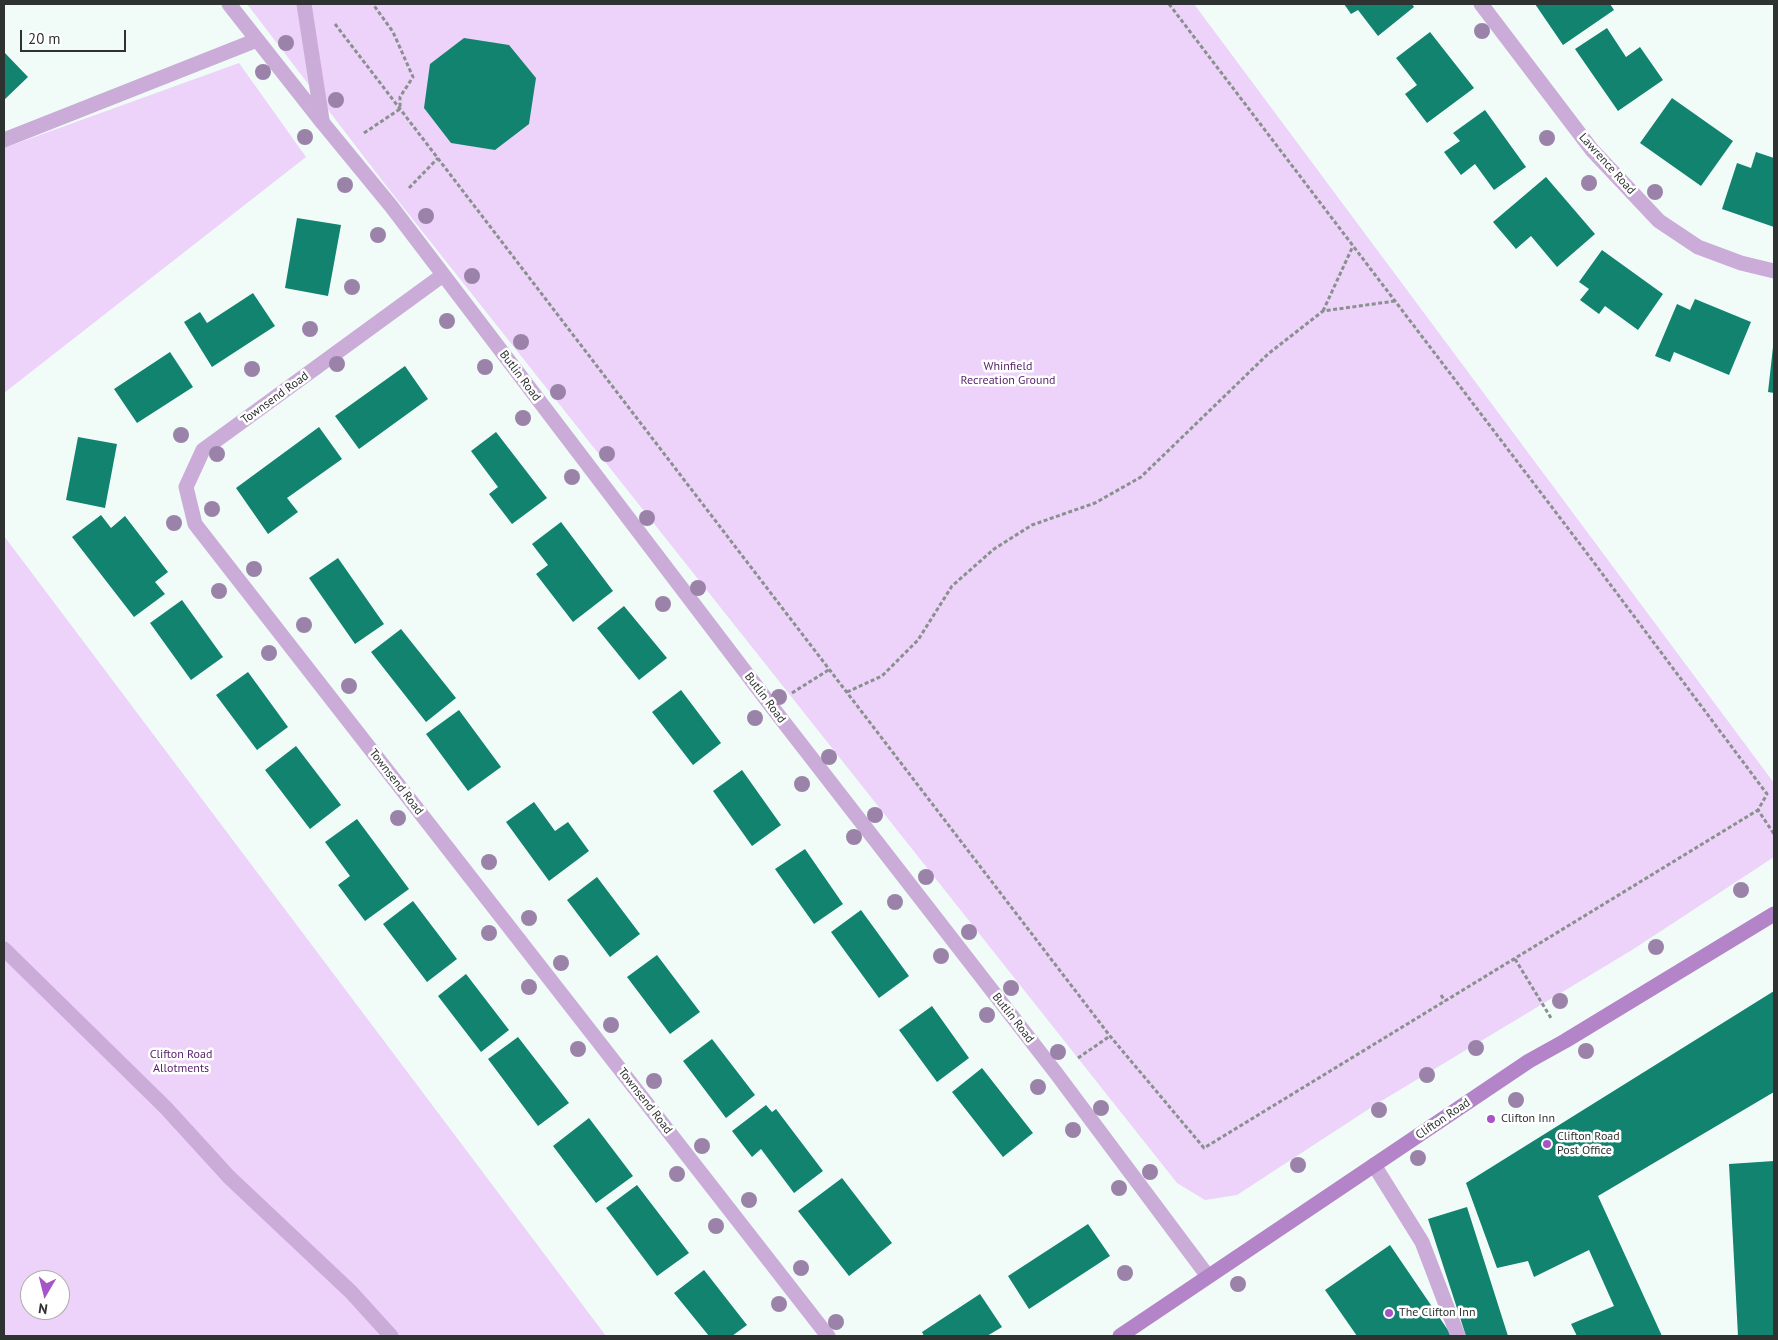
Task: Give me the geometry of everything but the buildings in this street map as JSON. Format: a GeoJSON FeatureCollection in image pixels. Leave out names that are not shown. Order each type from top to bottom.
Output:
{"type":"FeatureCollection","features":[{"type":"Feature","properties":{"kind":"street","name":"Butlin Road"},"geometry":{"type":"LineString","coordinates":[[229,4],[391,206],[772,707],[1056,1074],[1207,1275]]}},
{"type":"Feature","properties":{"kind":"street"},"geometry":{"type":"LineString","coordinates":[[304,4],[322,122]]}},
{"type":"Feature","properties":{"kind":"street","name":"Lawrence Road"},"geometry":{"type":"LineString","coordinates":[[1481,4],[1592,150],[1659,221],[1698,247],[1742,263],[1774,271]]}},
{"type":"Feature","properties":{"kind":"street"},"geometry":{"type":"LineString","coordinates":[[4,140],[257,40]]}},
{"type":"Feature","properties":{"kind":"street","name":"Townsend Road"},"geometry":{"type":"LineString","coordinates":[[443,275],[203,450],[186,487],[195,524],[828,1336]]}},
{"type":"Feature","properties":{"kind":"street","name":"Clifton Road"},"geometry":{"type":"LineString","coordinates":[[1120,1336],[1207,1275],[1529,1060],[1565,1041],[1774,914]]}},
{"type":"Feature","properties":{"kind":"street"},"geometry":{"type":"LineString","coordinates":[[4,949],[166,1108],[229,1177],[351,1292],[391,1336]]}},
{"type":"Feature","properties":{"kind":"street"},"geometry":{"type":"LineString","coordinates":[[1374,1165],[1422,1242],[1458,1336]]}},
{"type":"Feature","properties":{"kind":"path"},"geometry":{"type":"LineString","coordinates":[[373,4],[393,32],[413,77],[400,97],[400,109]]}},
{"type":"Feature","properties":{"kind":"path"},"geometry":{"type":"LineString","coordinates":[[331,19],[1110,1036],[1204,1148],[1758,810],[1767,794],[1169,4]]}},
{"type":"Feature","properties":{"kind":"path"},"geometry":{"type":"LineString","coordinates":[[342,147],[400,109]]}},
{"type":"Feature","properties":{"kind":"path"},"geometry":{"type":"LineString","coordinates":[[391,206],[438,158]]}},
{"type":"Feature","properties":{"kind":"path"},"geometry":{"type":"LineString","coordinates":[[847,692],[882,676],[918,640],[952,586],[994,549],[1032,525],[1095,503],[1141,477],[1268,354],[1323,311],[1353,246]]}},
{"type":"Feature","properties":{"kind":"path"},"geometry":{"type":"LineString","coordinates":[[1323,311],[1395,301]]}},
{"type":"Feature","properties":{"kind":"path"},"geometry":{"type":"LineString","coordinates":[[772,707],[830,669]]}},
{"type":"Feature","properties":{"kind":"path"},"geometry":{"type":"LineString","coordinates":[[1758,810],[1774,834]]}},
{"type":"Feature","properties":{"kind":"path"},"geometry":{"type":"LineString","coordinates":[[1515,959],[1565,1041]]}},
{"type":"Feature","properties":{"kind":"path"},"geometry":{"type":"LineString","coordinates":[[1441,995],[1445,1001]]}},
{"type":"Feature","properties":{"kind":"path"},"geometry":{"type":"LineString","coordinates":[[1056,1074],[1110,1036]]}},
{"type":"Feature","properties":{"kind":"green space","name":"Whinfield Recreation Ground"},"geometry":{"type":"Polygon","coordinates":[[[247,4],[1194,4],[1774,783],[1774,857],[1632,950],[1378,1103],[1237,1195],[1205,1200],[1177,1183],[391,192],[247,4]]]}},
{"type":"Feature","properties":{"kind":"green space"},"geometry":{"type":"Polygon","coordinates":[[[239,63],[306,157],[4,393],[4,148],[239,63]]]}},
{"type":"Feature","properties":{"kind":"green space","name":"Clifton Road Allotments"},"geometry":{"type":"Polygon","coordinates":[[[4,536],[606,1336],[4,1336],[4,536]]]}},
{"type":"Feature","properties":{"kind":"place","name":"Clifton Inn"},"geometry":{"type":"Point","coordinates":[1491,1119]}},
{"type":"Feature","properties":{"kind":"place","name":"Clifton Road Post Office"},"geometry":{"type":"Point","coordinates":[1547,1144]}},
{"type":"Feature","properties":{"kind":"place","name":"The Clifton Inn"},"geometry":{"type":"Point","coordinates":[1389,1313]}}]}
